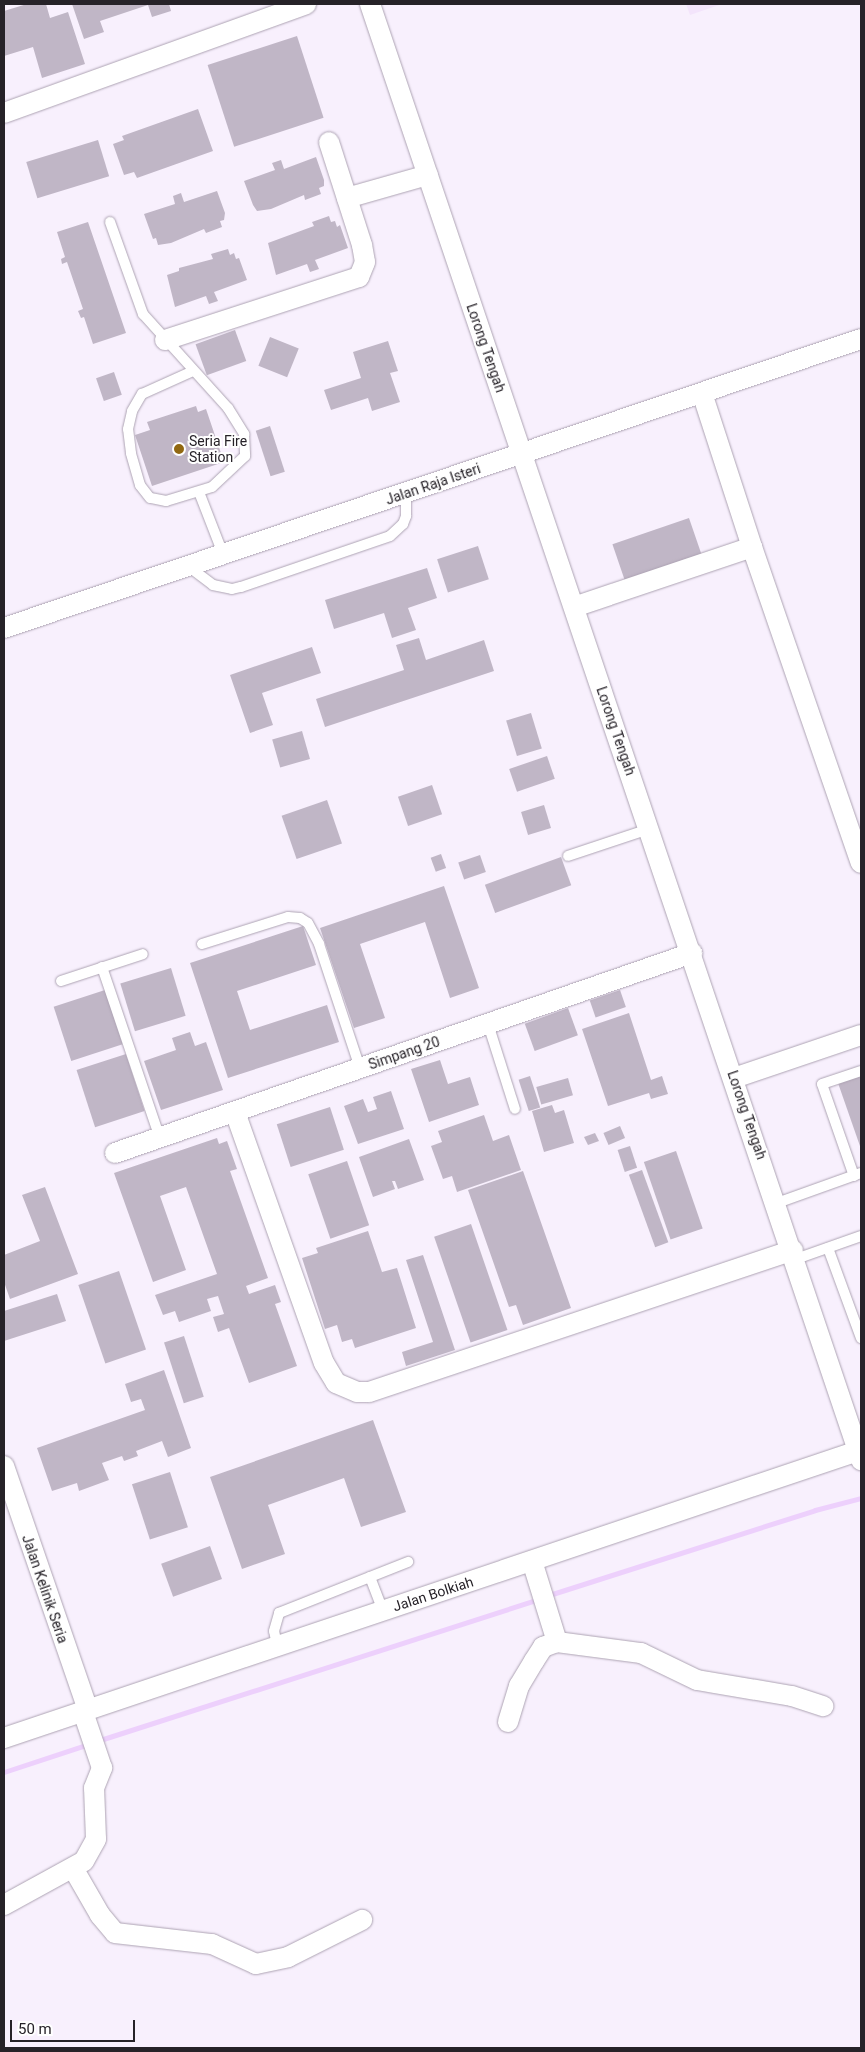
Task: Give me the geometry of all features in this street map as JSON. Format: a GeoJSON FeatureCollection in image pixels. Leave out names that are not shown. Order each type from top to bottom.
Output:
{"type":"FeatureCollection","features":[{"type":"Feature","properties":{"kind":"street"},"geometry":{"type":"LineString","coordinates":[[4,113],[306,4]]}},
{"type":"Feature","properties":{"kind":"street","name":"Lorong Tengah"},"geometry":{"type":"LineString","coordinates":[[370,4],[794,1254],[860,1454]]}},
{"type":"Feature","properties":{"kind":"street"},"geometry":{"type":"LineString","coordinates":[[165,340],[359,277],[365,262],[329,142]]}},
{"type":"Feature","properties":{"kind":"street"},"geometry":{"type":"LineString","coordinates":[[347,198],[428,175]]}},
{"type":"Feature","properties":{"kind":"street","name":"Jalan Raja Isteri"},"geometry":{"type":"LineString","coordinates":[[4,628],[861,339]]}},
{"type":"Feature","properties":{"kind":"street"},"geometry":{"type":"LineString","coordinates":[[702,393],[752,547],[861,863]]}},
{"type":"Feature","properties":{"kind":"street"},"geometry":{"type":"LineString","coordinates":[[574,607],[752,547]]}},
{"type":"Feature","properties":{"kind":"street","name":"Simpang 20"},"geometry":{"type":"LineString","coordinates":[[116,1153],[692,954]]}},
{"type":"Feature","properties":{"kind":"street"},"geometry":{"type":"LineString","coordinates":[[734,1078],[861,1035]]}},
{"type":"Feature","properties":{"kind":"street"},"geometry":{"type":"LineString","coordinates":[[235,1112],[324,1364],[336,1383],[357,1392],[369,1392],[794,1254]]}},
{"type":"Feature","properties":{"kind":"street","name":"Jalan Bolkiah"},"geometry":{"type":"LineString","coordinates":[[4,1738],[277,1644],[860,1454]]}},
{"type":"Feature","properties":{"kind":"street","name":"Jalan Kelinik Seria"},"geometry":{"type":"LineString","coordinates":[[4,1466],[102,1768],[94,1788],[96,1839],[84,1861],[4,1905]]}},
{"type":"Feature","properties":{"kind":"street"},"geometry":{"type":"LineString","coordinates":[[532,1561],[557,1642]]}},
{"type":"Feature","properties":{"kind":"street"},"geometry":{"type":"LineString","coordinates":[[508,1722],[519,1686],[534,1661],[544,1647],[557,1642],[641,1652],[697,1680],[792,1696],[823,1706]]}},
{"type":"Feature","properties":{"kind":"street"},"geometry":{"type":"LineString","coordinates":[[73,1868],[100,1916],[115,1933],[212,1944],[256,1964],[288,1957],[362,1920]]}},
{"type":"Feature","properties":{"kind":"lane"},"geometry":{"type":"LineString","coordinates":[[110,222],[143,314],[228,408],[244,434],[245,456],[212,487],[166,501],[150,498],[140,485],[128,428],[142,394],[193,371]]}},
{"type":"Feature","properties":{"kind":"lane"},"geometry":{"type":"LineString","coordinates":[[199,492],[223,554]]}},
{"type":"Feature","properties":{"kind":"lane"},"geometry":{"type":"LineString","coordinates":[[188,566],[213,586],[232,589],[241,587],[390,536],[403,524],[406,516],[406,493]]}},
{"type":"Feature","properties":{"kind":"lane"},"geometry":{"type":"LineString","coordinates":[[568,856],[650,828]]}},
{"type":"Feature","properties":{"kind":"lane"},"geometry":{"type":"LineString","coordinates":[[202,944],[288,917],[300,918],[308,923],[319,944],[360,1068]]}},
{"type":"Feature","properties":{"kind":"lane"},"geometry":{"type":"LineString","coordinates":[[61,981],[143,954]]}},
{"type":"Feature","properties":{"kind":"lane"},"geometry":{"type":"LineString","coordinates":[[102,967],[160,1138]]}},
{"type":"Feature","properties":{"kind":"lane"},"geometry":{"type":"LineString","coordinates":[[488,1024],[515,1109]]}},
{"type":"Feature","properties":{"kind":"lane"},"geometry":{"type":"LineString","coordinates":[[776,1203],[858,1175],[822,1084],[861,1071]]}},
{"type":"Feature","properties":{"kind":"lane"},"geometry":{"type":"LineString","coordinates":[[794,1254],[828,1248],[861,1236]]}},
{"type":"Feature","properties":{"kind":"lane"},"geometry":{"type":"LineString","coordinates":[[828,1248],[861,1338]]}},
{"type":"Feature","properties":{"kind":"lane"},"geometry":{"type":"LineString","coordinates":[[277,1644],[274,1631],[279,1612],[408,1562]]}},
{"type":"Feature","properties":{"kind":"lane"},"geometry":{"type":"LineString","coordinates":[[370,1577],[383,1611]]}},
{"type":"Feature","properties":{"kind":"shaded area"},"geometry":{"type":"Polygon","coordinates":[[[686,4],[722,4],[690,15],[686,4]]]}},
{"type":"Feature","properties":{"kind":"building"},"geometry":{"type":"Polygon","coordinates":[[[27,4],[46,4],[50,18],[68,12],[85,64],[42,78],[33,47],[4,56],[4,11],[27,4]]]}},
{"type":"Feature","properties":{"kind":"building"},"geometry":{"type":"Polygon","coordinates":[[[72,4],[169,4],[171,11],[152,17],[148,5],[100,21],[104,32],[84,39],[72,4]]]}},
{"type":"Feature","properties":{"kind":"building"},"geometry":{"type":"Polygon","coordinates":[[[297,36],[324,118],[234,147],[208,65],[297,36]]]}},
{"type":"Feature","properties":{"kind":"building"},"geometry":{"type":"Polygon","coordinates":[[[198,109],[213,151],[137,178],[134,172],[124,175],[113,144],[124,140],[122,136],[198,109]]]}},
{"type":"Feature","properties":{"kind":"building"},"geometry":{"type":"Polygon","coordinates":[[[98,140],[109,176],[37,198],[26,162],[98,140]]]}},
{"type":"Feature","properties":{"kind":"building"},"geometry":{"type":"Polygon","coordinates":[[[316,157],[324,180],[324,186],[319,188],[321,194],[305,200],[304,195],[271,209],[257,211],[244,181],[275,170],[272,163],[281,160],[284,169],[316,157]]]}},
{"type":"Feature","properties":{"kind":"building"},"geometry":{"type":"Polygon","coordinates":[[[217,191],[225,213],[224,220],[220,221],[222,227],[206,233],[204,229],[171,243],[158,245],[156,238],[153,239],[144,214],[175,204],[173,196],[181,193],[184,202],[217,191]]]}},
{"type":"Feature","properties":{"kind":"building"},"geometry":{"type":"Polygon","coordinates":[[[329,216],[331,222],[335,221],[337,227],[340,225],[348,248],[315,260],[319,269],[310,272],[307,264],[276,275],[268,243],[314,226],[312,222],[329,216]]]}},
{"type":"Feature","properties":{"kind":"building"},"geometry":{"type":"Polygon","coordinates":[[[88,222],[126,333],[93,344],[84,317],[81,318],[78,311],[83,309],[67,262],[62,264],[61,259],[65,257],[57,232],[88,222]]]}},
{"type":"Feature","properties":{"kind":"building"},"geometry":{"type":"Polygon","coordinates":[[[228,249],[230,255],[234,253],[236,259],[239,258],[247,280],[214,292],[218,301],[209,304],[206,296],[175,307],[167,275],[179,271],[179,268],[213,259],[211,254],[228,249]]]}},
{"type":"Feature","properties":{"kind":"building"},"geometry":{"type":"Polygon","coordinates":[[[235,330],[246,361],[207,375],[196,344],[235,330]]]}},
{"type":"Feature","properties":{"kind":"building"},"geometry":{"type":"Polygon","coordinates":[[[270,337],[299,349],[287,377],[258,366],[270,337]]]}},
{"type":"Feature","properties":{"kind":"building"},"geometry":{"type":"Polygon","coordinates":[[[388,341],[398,371],[390,373],[400,402],[372,411],[368,398],[331,410],[324,390],[361,378],[353,352],[388,341]]]}},
{"type":"Feature","properties":{"kind":"building"},"geometry":{"type":"Polygon","coordinates":[[[114,372],[122,395],[104,401],[96,378],[114,372]]]}},
{"type":"Feature","properties":{"kind":"building","name":"Seria Fire Station"},"geometry":{"type":"Polygon","coordinates":[[[196,406],[198,412],[206,409],[224,462],[152,486],[135,435],[150,430],[147,422],[196,406]]]}},
{"type":"Feature","properties":{"kind":"building"},"geometry":{"type":"Polygon","coordinates":[[[270,426],[285,472],[271,476],[256,431],[270,426]]]}},
{"type":"Feature","properties":{"kind":"building"},"geometry":{"type":"Polygon","coordinates":[[[689,518],[702,555],[625,581],[612,544],[689,518]]]}},
{"type":"Feature","properties":{"kind":"building"},"geometry":{"type":"Polygon","coordinates":[[[478,546],[489,579],[448,593],[437,559],[478,546]]]}},
{"type":"Feature","properties":{"kind":"building"},"geometry":{"type":"Polygon","coordinates":[[[427,568],[437,598],[408,608],[416,630],[392,638],[384,613],[334,629],[325,600],[427,568]]]}},
{"type":"Feature","properties":{"kind":"building"},"geometry":{"type":"Polygon","coordinates":[[[419,638],[426,660],[484,640],[494,671],[325,727],[316,699],[404,670],[396,645],[419,638]]]}},
{"type":"Feature","properties":{"kind":"building"},"geometry":{"type":"Polygon","coordinates":[[[312,647],[321,673],[262,693],[273,725],[250,733],[230,675],[312,647]]]}},
{"type":"Feature","properties":{"kind":"building"},"geometry":{"type":"Polygon","coordinates":[[[531,713],[542,748],[517,756],[506,721],[531,713]]]}},
{"type":"Feature","properties":{"kind":"building"},"geometry":{"type":"Polygon","coordinates":[[[302,731],[310,759],[280,767],[272,740],[302,731]]]}},
{"type":"Feature","properties":{"kind":"building"},"geometry":{"type":"Polygon","coordinates":[[[547,756],[555,779],[517,792],[509,769],[547,756]]]}},
{"type":"Feature","properties":{"kind":"building"},"geometry":{"type":"Polygon","coordinates":[[[432,785],[442,814],[408,826],[398,797],[432,785]]]}},
{"type":"Feature","properties":{"kind":"building"},"geometry":{"type":"Polygon","coordinates":[[[327,800],[342,843],[297,859],[282,816],[327,800]]]}},
{"type":"Feature","properties":{"kind":"building"},"geometry":{"type":"Polygon","coordinates":[[[544,805],[551,828],[528,835],[521,812],[544,805]]]}},
{"type":"Feature","properties":{"kind":"building"},"geometry":{"type":"Polygon","coordinates":[[[441,854],[446,868],[436,872],[431,858],[441,854]]]}},
{"type":"Feature","properties":{"kind":"building"},"geometry":{"type":"Polygon","coordinates":[[[480,855],[486,872],[464,880],[458,862],[480,855]]]}},
{"type":"Feature","properties":{"kind":"building"},"geometry":{"type":"Polygon","coordinates":[[[561,857],[571,885],[495,913],[485,885],[561,857]]]}},
{"type":"Feature","properties":{"kind":"building"},"geometry":{"type":"Polygon","coordinates":[[[444,886],[479,988],[450,998],[425,922],[360,944],[385,1018],[354,1028],[320,928],[444,886]]]}},
{"type":"Feature","properties":{"kind":"building"},"geometry":{"type":"Polygon","coordinates":[[[303,926],[316,965],[237,991],[250,1030],[327,1005],[339,1042],[228,1078],[190,963],[303,926]]]}},
{"type":"Feature","properties":{"kind":"building"},"geometry":{"type":"Polygon","coordinates":[[[171,968],[186,1016],[135,1031],[120,983],[171,968]]]}},
{"type":"Feature","properties":{"kind":"building"},"geometry":{"type":"Polygon","coordinates":[[[105,990],[123,1044],[71,1061],[54,1007],[105,990]]]}},
{"type":"Feature","properties":{"kind":"building"},"geometry":{"type":"Polygon","coordinates":[[[620,990],[626,1007],[596,1017],[590,1000],[620,990]]]}},
{"type":"Feature","properties":{"kind":"building"},"geometry":{"type":"Polygon","coordinates":[[[568,1008],[578,1035],[535,1051],[525,1024],[568,1008]]]}},
{"type":"Feature","properties":{"kind":"building"},"geometry":{"type":"Polygon","coordinates":[[[629,1013],[651,1080],[662,1076],[668,1094],[651,1099],[649,1093],[608,1106],[582,1029],[629,1013]]]}},
{"type":"Feature","properties":{"kind":"building"},"geometry":{"type":"Polygon","coordinates":[[[190,1032],[195,1046],[206,1042],[223,1090],[161,1110],[144,1061],[176,1050],[172,1038],[190,1032]]]}},
{"type":"Feature","properties":{"kind":"building"},"geometry":{"type":"Polygon","coordinates":[[[126,1054],[145,1111],[95,1127],[77,1070],[126,1054]]]}},
{"type":"Feature","properties":{"kind":"building"},"geometry":{"type":"Polygon","coordinates":[[[440,1060],[448,1084],[470,1077],[479,1105],[429,1122],[411,1069],[440,1060]]]}},
{"type":"Feature","properties":{"kind":"building"},"geometry":{"type":"Polygon","coordinates":[[[530,1076],[540,1107],[529,1111],[519,1080],[530,1076]]]}},
{"type":"Feature","properties":{"kind":"building"},"geometry":{"type":"Polygon","coordinates":[[[861,1076],[861,1149],[838,1083],[861,1076]]]}},
{"type":"Feature","properties":{"kind":"building"},"geometry":{"type":"Polygon","coordinates":[[[568,1078],[573,1095],[541,1104],[536,1087],[568,1078]]]}},
{"type":"Feature","properties":{"kind":"building"},"geometry":{"type":"Polygon","coordinates":[[[391,1091],[404,1129],[358,1144],[344,1106],[363,1099],[368,1112],[377,1109],[373,1097],[391,1091]]]}},
{"type":"Feature","properties":{"kind":"building"},"geometry":{"type":"Polygon","coordinates":[[[552,1105],[555,1113],[564,1110],[574,1143],[544,1152],[532,1111],[552,1105]]]}},
{"type":"Feature","properties":{"kind":"building"},"geometry":{"type":"Polygon","coordinates":[[[330,1107],[344,1150],[291,1167],[277,1124],[330,1107]]]}},
{"type":"Feature","properties":{"kind":"building"},"geometry":{"type":"Polygon","coordinates":[[[484,1115],[493,1141],[509,1135],[521,1170],[457,1192],[452,1176],[443,1179],[431,1146],[442,1142],[438,1131],[484,1115]]]}},
{"type":"Feature","properties":{"kind":"building"},"geometry":{"type":"Polygon","coordinates":[[[620,1126],[625,1138],[609,1145],[603,1133],[620,1126]]]}},
{"type":"Feature","properties":{"kind":"building"},"geometry":{"type":"Polygon","coordinates":[[[595,1133],[599,1141],[588,1145],[584,1137],[595,1133]]]}},
{"type":"Feature","properties":{"kind":"building"},"geometry":{"type":"Polygon","coordinates":[[[217,1138],[219,1144],[227,1141],[237,1169],[230,1171],[268,1278],[246,1286],[249,1294],[275,1285],[281,1302],[275,1304],[297,1366],[249,1383],[229,1328],[218,1332],[213,1317],[224,1314],[218,1296],[207,1299],[211,1311],[179,1322],[175,1311],[163,1315],[155,1295],[217,1274],[186,1187],[160,1196],[186,1270],[153,1282],[114,1173],[217,1138]]]}},
{"type":"Feature","properties":{"kind":"building"},"geometry":{"type":"Polygon","coordinates":[[[409,1139],[424,1180],[398,1189],[395,1181],[392,1181],[395,1189],[373,1197],[359,1157],[409,1139]]]}},
{"type":"Feature","properties":{"kind":"building"},"geometry":{"type":"Polygon","coordinates":[[[630,1146],[637,1168],[625,1172],[618,1150],[630,1146]]]}},
{"type":"Feature","properties":{"kind":"building"},"geometry":{"type":"Polygon","coordinates":[[[676,1151],[703,1229],[671,1240],[644,1162],[676,1151]]]}},
{"type":"Feature","properties":{"kind":"building"},"geometry":{"type":"Polygon","coordinates":[[[347,1161],[369,1225],[330,1239],[308,1174],[347,1161]]]}},
{"type":"Feature","properties":{"kind":"building"},"geometry":{"type":"Polygon","coordinates":[[[642,1170],[668,1242],[655,1247],[629,1175],[642,1170]]]}},
{"type":"Feature","properties":{"kind":"building"},"geometry":{"type":"Polygon","coordinates":[[[523,1171],[571,1308],[523,1325],[516,1305],[509,1307],[468,1190],[523,1171]]]}},
{"type":"Feature","properties":{"kind":"building"},"geometry":{"type":"Polygon","coordinates":[[[45,1187],[78,1274],[10,1299],[4,1282],[4,1255],[40,1241],[22,1195],[45,1187]]]}},
{"type":"Feature","properties":{"kind":"building"},"geometry":{"type":"Polygon","coordinates":[[[471,1224],[507,1330],[471,1343],[434,1237],[471,1224]]]}},
{"type":"Feature","properties":{"kind":"building"},"geometry":{"type":"Polygon","coordinates":[[[368,1231],[382,1272],[397,1268],[416,1328],[355,1348],[352,1339],[342,1342],[337,1325],[325,1329],[302,1258],[318,1253],[316,1248],[368,1231]]]}},
{"type":"Feature","properties":{"kind":"building"},"geometry":{"type":"Polygon","coordinates":[[[423,1255],[455,1350],[406,1366],[402,1352],[433,1342],[406,1260],[423,1255]]]}},
{"type":"Feature","properties":{"kind":"building"},"geometry":{"type":"Polygon","coordinates":[[[119,1271],[146,1349],[105,1363],[78,1285],[119,1271]]]}},
{"type":"Feature","properties":{"kind":"building"},"geometry":{"type":"Polygon","coordinates":[[[57,1294],[66,1321],[4,1341],[4,1311],[57,1294]]]}},
{"type":"Feature","properties":{"kind":"building"},"geometry":{"type":"Polygon","coordinates":[[[184,1336],[204,1397],[184,1403],[164,1342],[184,1336]]]}},
{"type":"Feature","properties":{"kind":"building"},"geometry":{"type":"Polygon","coordinates":[[[164,1370],[191,1448],[168,1457],[162,1441],[136,1451],[138,1456],[124,1461],[122,1456],[102,1463],[109,1480],[79,1491],[77,1483],[52,1491],[37,1448],[145,1410],[141,1399],[131,1402],[125,1384],[164,1370]]]}},
{"type":"Feature","properties":{"kind":"building"},"geometry":{"type":"Polygon","coordinates":[[[373,1420],[406,1512],[361,1527],[344,1478],[268,1505],[285,1554],[242,1569],[210,1477],[373,1420]]]}},
{"type":"Feature","properties":{"kind":"building"},"geometry":{"type":"Polygon","coordinates":[[[170,1472],[188,1527],[150,1540],[132,1484],[170,1472]]]}},
{"type":"Feature","properties":{"kind":"building"},"geometry":{"type":"Polygon","coordinates":[[[210,1546],[222,1579],[173,1597],[161,1564],[210,1546]]]}},
{"type":"Feature","properties":{"kind":"waterway"},"geometry":{"type":"LineString","coordinates":[[546,1596],[815,1510],[861,1498]]}},
{"type":"Feature","properties":{"kind":"waterway"},"geometry":{"type":"LineString","coordinates":[[97,1741],[538,1599]]}},
{"type":"Feature","properties":{"kind":"waterway"},"geometry":{"type":"LineString","coordinates":[[4,1772],[89,1744]]}},
{"type":"Feature","properties":{"kind":"place","name":"Seria Fire Station"},"geometry":{"type":"Point","coordinates":[179,449]}}]}
